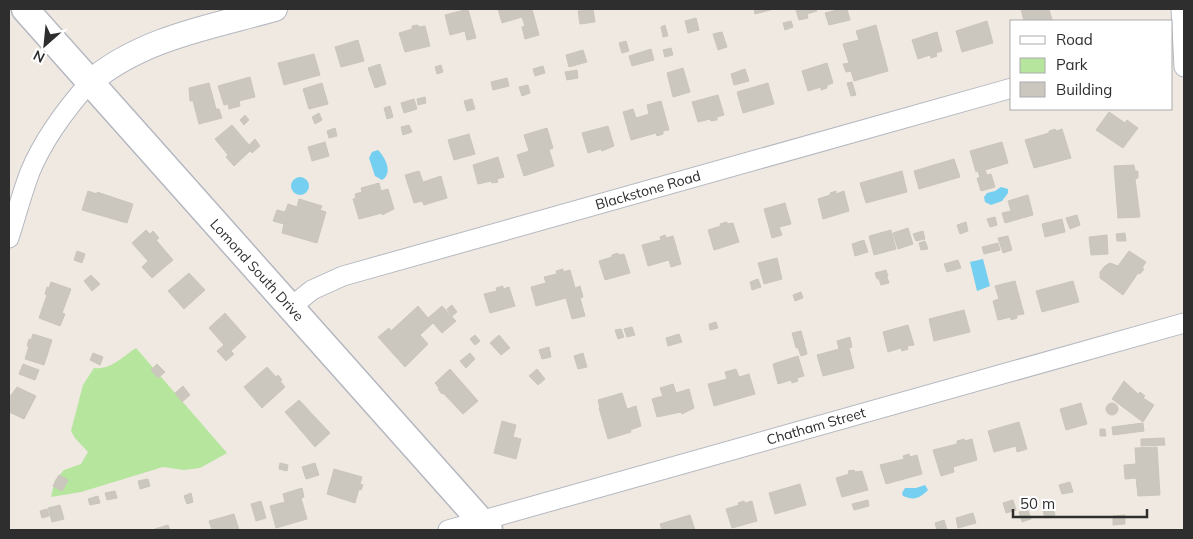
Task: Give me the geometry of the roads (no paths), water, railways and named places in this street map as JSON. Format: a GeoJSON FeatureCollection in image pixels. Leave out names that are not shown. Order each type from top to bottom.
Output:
{"type":"FeatureCollection","features":[{"type":"Feature","properties":{"kind":"main road","name":"Lomond South Drive"},"geometry":{"type":"LineString","coordinates":[[25,9],[485,526]]}},
{"type":"Feature","properties":{"kind":"street"},"geometry":{"type":"LineString","coordinates":[[9,238],[31,171],[46,141],[61,118],[90,82],[130,55],[160,41],[275,9]]}},
{"type":"Feature","properties":{"kind":"street"},"geometry":{"type":"LineString","coordinates":[[1180,9],[1177,41],[1184,67]]}},
{"type":"Feature","properties":{"kind":"street","name":"Blackstone Road"},"geometry":{"type":"LineString","coordinates":[[291,307],[312,290],[342,276],[1010,89]]}},
{"type":"Feature","properties":{"kind":"street","name":"Chatham Street"},"geometry":{"type":"LineString","coordinates":[[448,530],[485,526],[1184,323]]}},
{"type":"Feature","properties":{"kind":"water"},"geometry":{"type":"Polygon","coordinates":[[[378,150],[384,157],[388,170],[382,180],[375,176],[369,158],[372,152],[378,150]]]}},
{"type":"Feature","properties":{"kind":"water"},"geometry":{"type":"Polygon","coordinates":[[[296,177],[304,177],[309,182],[307,193],[296,195],[291,190],[291,182],[296,177]]]}},
{"type":"Feature","properties":{"kind":"water"},"geometry":{"type":"Polygon","coordinates":[[[1001,187],[1008,189],[1008,193],[1002,201],[991,205],[985,202],[984,197],[987,193],[1001,187]]]}},
{"type":"Feature","properties":{"kind":"water"},"geometry":{"type":"Polygon","coordinates":[[[983,259],[990,286],[977,291],[970,262],[983,259]]]}},
{"type":"Feature","properties":{"kind":"water"},"geometry":{"type":"Polygon","coordinates":[[[925,485],[928,490],[919,497],[910,498],[903,496],[902,493],[905,488],[916,488],[925,485]]]}}]}
